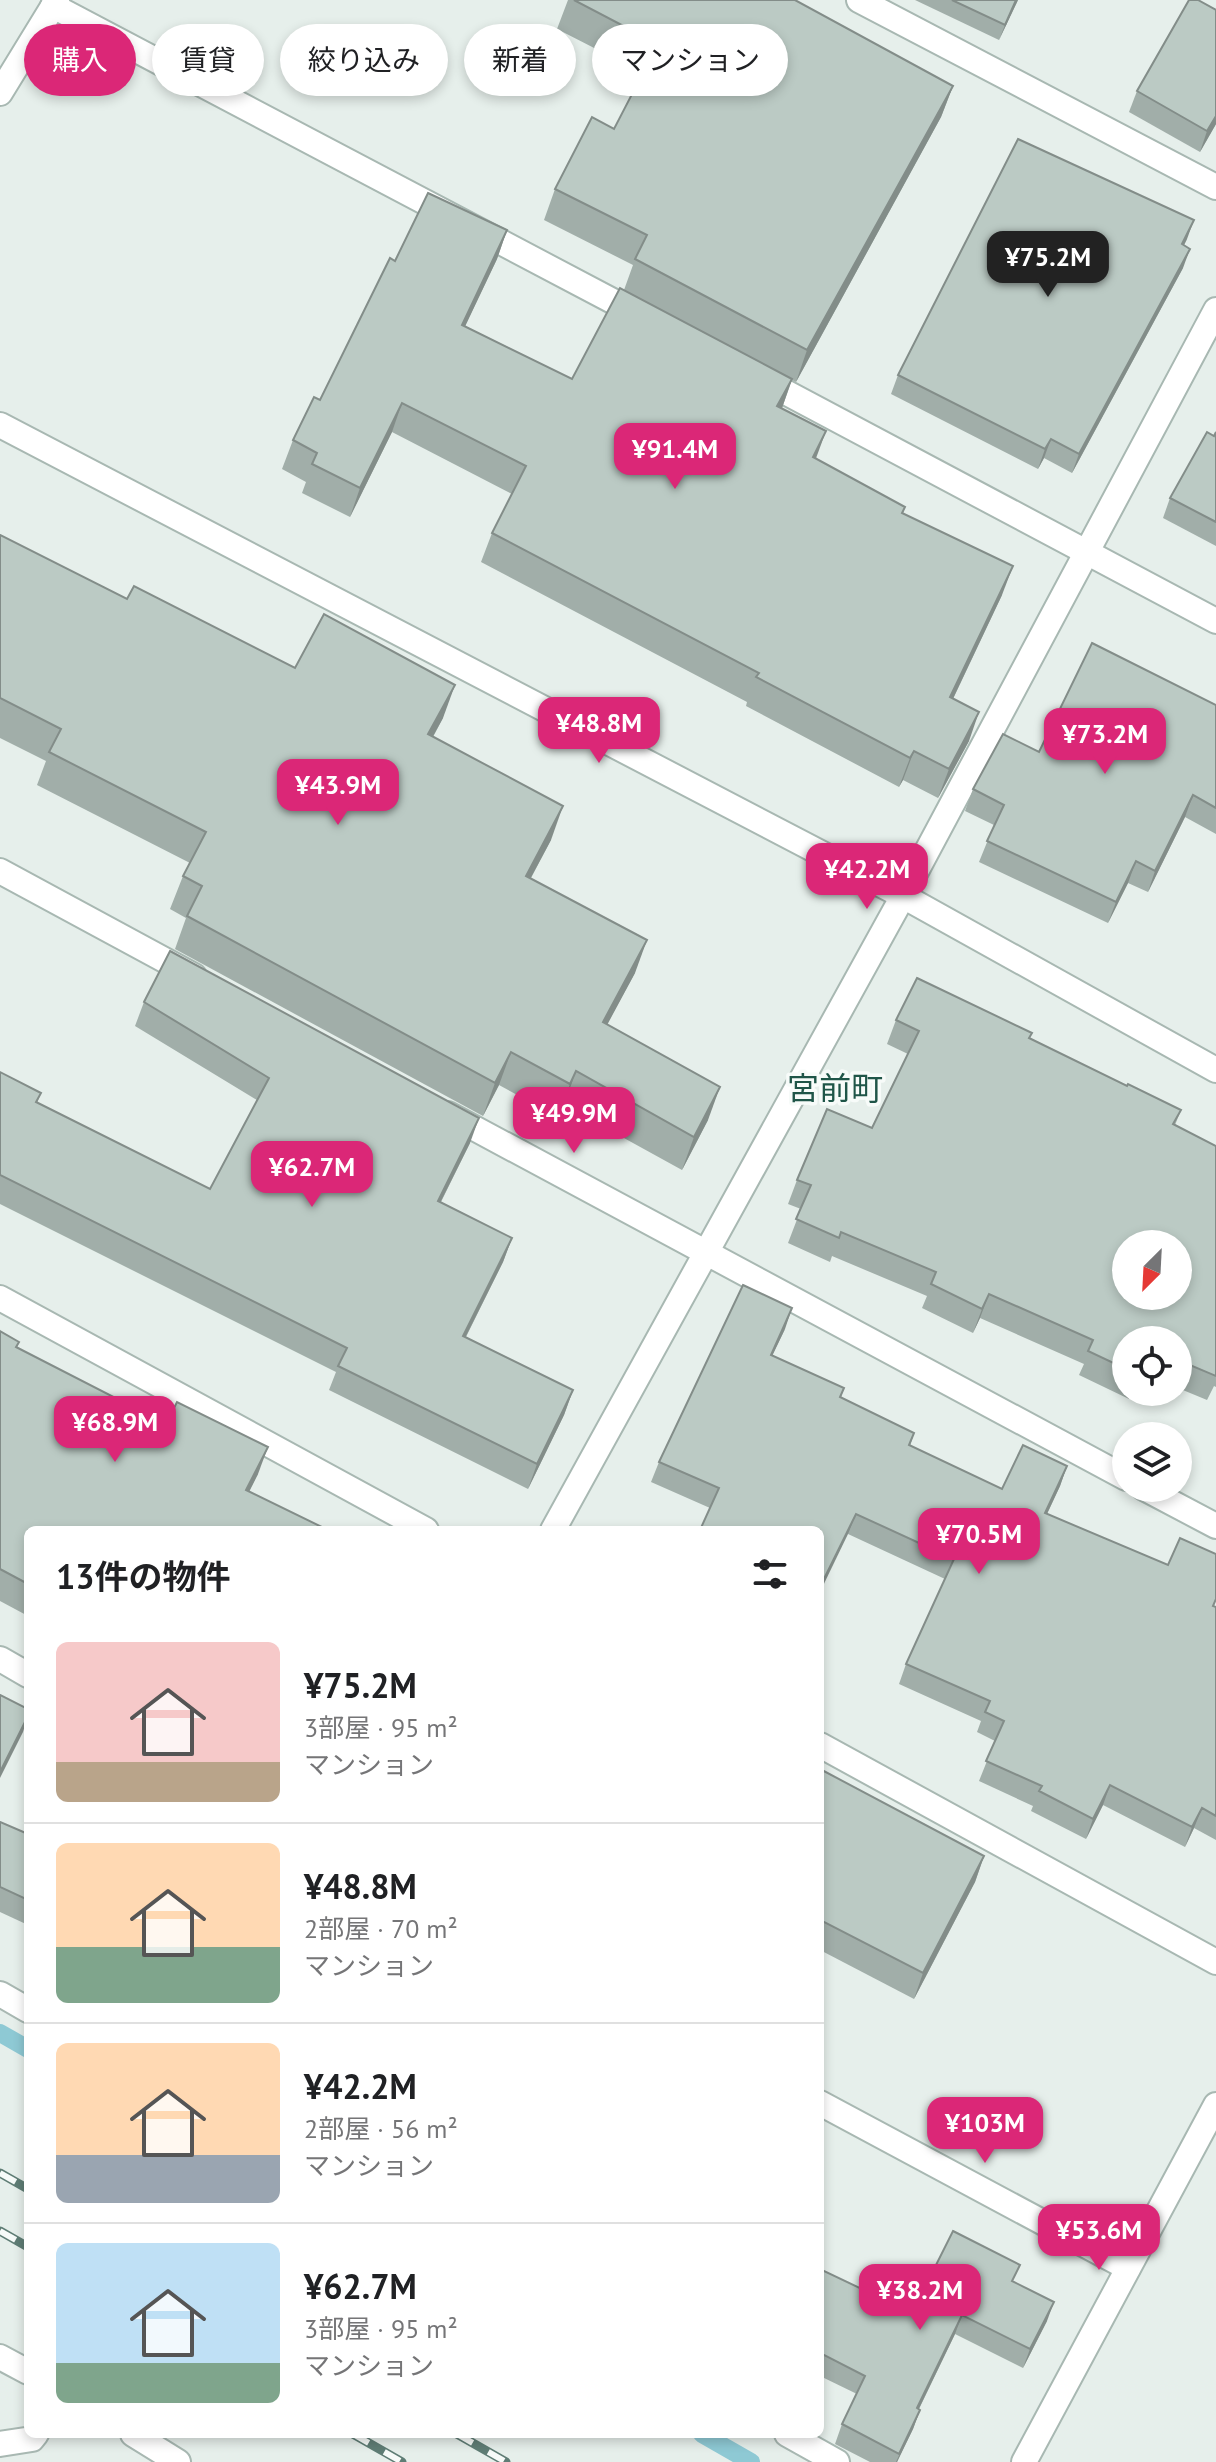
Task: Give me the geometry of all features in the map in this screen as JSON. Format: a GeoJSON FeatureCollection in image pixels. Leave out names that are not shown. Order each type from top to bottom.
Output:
{"type":"FeatureCollection","features":[{"type":"Feature","properties":{"kind":"street"},"geometry":{"type":"LineString","coordinates":[[859,0],[1216,187]]}},
{"type":"Feature","properties":{"kind":"street"},"geometry":{"type":"LineString","coordinates":[[0,93],[55,3],[668,330]]}},
{"type":"Feature","properties":{"kind":"street"},"geometry":{"type":"LineString","coordinates":[[555,1526],[903,896],[1216,310]]}},
{"type":"Feature","properties":{"kind":"street"},"geometry":{"type":"LineString","coordinates":[[738,367],[1216,621]]}},
{"type":"Feature","properties":{"kind":"street"},"geometry":{"type":"LineString","coordinates":[[0,425],[903,896],[1216,1070]]}},
{"type":"Feature","properties":{"kind":"street"},"geometry":{"type":"LineString","coordinates":[[0,871],[208,983]]}},
{"type":"Feature","properties":{"kind":"street"},"geometry":{"type":"LineString","coordinates":[[429,1104],[1112,1471]]}},
{"type":"Feature","properties":{"kind":"street"},"geometry":{"type":"LineString","coordinates":[[0,1298],[419,1526]]}},
{"type":"Feature","properties":{"kind":"street"},"geometry":{"type":"LineString","coordinates":[[1171,1502],[1216,1526]]}},
{"type":"Feature","properties":{"kind":"street"},"geometry":{"type":"LineString","coordinates":[[0,1659],[24,1673]]}},
{"type":"Feature","properties":{"kind":"street"},"geometry":{"type":"LineString","coordinates":[[824,1747],[1216,1962]]}},
{"type":"Feature","properties":{"kind":"street"},"geometry":{"type":"LineString","coordinates":[[0,1994],[24,2008]]}},
{"type":"Feature","properties":{"kind":"street"},"geometry":{"type":"LineString","coordinates":[[824,2105],[1128,2268]]}},
{"type":"Feature","properties":{"kind":"street"},"geometry":{"type":"LineString","coordinates":[[1024,2462],[1216,2105]]}},
{"type":"Feature","properties":{"kind":"street"},"geometry":{"type":"LineString","coordinates":[[0,2357],[24,2370]]}},
{"type":"Feature","properties":{"kind":"street"},"geometry":{"type":"LineString","coordinates":[[0,2444],[33,2438]]}},
{"type":"Feature","properties":{"kind":"street"},"geometry":{"type":"LineString","coordinates":[[139,2438],[178,2462]]}},
{"type":"Feature","properties":{"kind":"street"},"geometry":{"type":"LineString","coordinates":[[794,2438],[837,2462]]}},
{"type":"Feature","properties":{"kind":"building"},"geometry":{"type":"Polygon","coordinates":[[[574,0],[795,0],[953,86],[807,350],[635,259],[647,235],[555,189],[592,117],[614,129],[631,96],[788,96],[788,24],[620,24],[574,0]]]}},
{"type":"Feature","properties":{"kind":"building"},"geometry":{"type":"Polygon","coordinates":[[[952,0],[1016,0],[1005,25],[952,0]]]}},
{"type":"Feature","properties":{"kind":"building"},"geometry":{"type":"Polygon","coordinates":[[[1189,0],[1198,0],[1216,10],[1216,116],[1207,131],[1137,91],[1189,0]]]}},
{"type":"Feature","properties":{"kind":"building"},"geometry":{"type":"Polygon","coordinates":[[[1018,139],[1194,220],[1182,244],[1190,249],[1079,454],[1051,439],[1045,449],[898,375],[1018,139]]]}},
{"type":"Feature","properties":{"kind":"building"},"geometry":{"type":"Polygon","coordinates":[[[428,193],[507,230],[462,325],[572,379],[620,288],[792,379],[777,406],[826,431],[813,457],[905,507],[902,513],[1013,566],[950,697],[979,712],[949,769],[914,751],[910,758],[756,677],[759,673],[492,533],[526,466],[402,403],[360,488],[312,464],[317,453],[293,440],[314,397],[320,400],[390,258],[395,261],[428,193]]]}},
{"type":"Feature","properties":{"kind":"building"},"geometry":{"type":"Polygon","coordinates":[[[1207,432],[1214,436],[1216,432],[1216,522],[1170,498],[1207,432]]]}},
{"type":"Feature","properties":{"kind":"building"},"geometry":{"type":"Polygon","coordinates":[[[0,535],[127,599],[134,586],[295,668],[324,614],[455,685],[428,734],[563,806],[526,876],[647,940],[603,1022],[720,1087],[694,1137],[576,1071],[570,1084],[511,1052],[495,1083],[187,916],[202,886],[183,876],[206,832],[49,752],[61,729],[0,698],[0,535]]]}},
{"type":"Feature","properties":{"kind":"building"},"geometry":{"type":"Polygon","coordinates":[[[1092,643],[1216,705],[1216,808],[1193,795],[1155,871],[1136,861],[1116,902],[987,841],[1004,805],[973,789],[1003,734],[1039,752],[1092,643]]]}},
{"type":"Feature","properties":{"kind":"building"},"geometry":{"type":"Polygon","coordinates":[[[170,951],[479,1118],[438,1201],[512,1238],[463,1336],[573,1390],[537,1464],[338,1366],[347,1348],[0,1175],[0,1072],[41,1093],[36,1102],[210,1189],[269,1078],[144,1002],[170,951]]]}},
{"type":"Feature","properties":{"kind":"building"},"geometry":{"type":"Polygon","coordinates":[[[917,978],[1032,1033],[1029,1038],[1181,1110],[1173,1124],[1216,1146],[1216,1376],[1192,1366],[1192,1326],[1112,1326],[1112,1362],[1088,1351],[1093,1340],[989,1294],[982,1309],[931,1284],[936,1272],[841,1232],[839,1238],[796,1219],[811,1185],[797,1180],[827,1109],[872,1128],[919,1031],[896,1020],[917,978]]]}},
{"type":"Feature","properties":{"kind":"building"},"geometry":{"type":"Polygon","coordinates":[[[743,1285],[792,1308],[771,1355],[844,1388],[840,1397],[914,1433],[909,1445],[1002,1489],[1023,1445],[1067,1466],[1045,1513],[1168,1565],[1180,1538],[1216,1554],[1216,1599],[1213,1606],[1216,1607],[1216,1816],[1202,1808],[1192,1827],[1110,1785],[1093,1819],[1039,1791],[1042,1786],[986,1761],[1004,1721],[985,1712],[990,1701],[906,1664],[954,1559],[856,1514],[824,1579],[824,1526],[702,1526],[719,1488],[659,1462],[743,1285]]]}},
{"type":"Feature","properties":{"kind":"building"},"geometry":{"type":"Polygon","coordinates":[[[0,1331],[19,1342],[16,1347],[166,1424],[177,1402],[268,1447],[246,1490],[320,1526],[24,1526],[24,1582],[0,1569],[0,1331]]]}},
{"type":"Feature","properties":{"kind":"building"},"geometry":{"type":"Polygon","coordinates":[[[0,1695],[24,1707],[24,1724],[0,1772],[0,1695]]]}},
{"type":"Feature","properties":{"kind":"building"},"geometry":{"type":"Polygon","coordinates":[[[824,1771],[984,1856],[923,1973],[824,1922],[824,1771]]]}},
{"type":"Feature","properties":{"kind":"building"},"geometry":{"type":"Polygon","coordinates":[[[0,1822],[24,1832],[24,1898],[0,1887],[0,1822]]]}},
{"type":"Feature","properties":{"kind":"building"},"geometry":{"type":"Polygon","coordinates":[[[953,2231],[1020,2265],[1012,2281],[1054,2302],[1030,2349],[962,2315],[917,2408],[920,2410],[899,2454],[842,2424],[865,2376],[824,2355],[824,2271],[912,2313],[953,2231]]]}},
{"type":"Feature","properties":{"kind":"waterway"},"geometry":{"type":"LineString","coordinates":[[0,2033],[24,2047]]}},
{"type":"Feature","properties":{"kind":"waterway"},"geometry":{"type":"LineString","coordinates":[[709,2438],[751,2462]]}},
{"type":"Feature","properties":{"kind":"railway"},"geometry":{"type":"LineString","coordinates":[[0,2173],[24,2187]]}},
{"type":"Feature","properties":{"kind":"railway"},"geometry":{"type":"LineString","coordinates":[[0,2231],[24,2245]]}},
{"type":"Feature","properties":{"kind":"railway"},"geometry":{"type":"LineString","coordinates":[[360,2438],[402,2462]]}},
{"type":"Feature","properties":{"kind":"railway"},"geometry":{"type":"LineString","coordinates":[[464,2438],[506,2462]]}},
{"type":"Feature","properties":{"kind":"district","name":"宮前町"},"geometry":{"type":"Point","coordinates":[835,1088]}}]}
